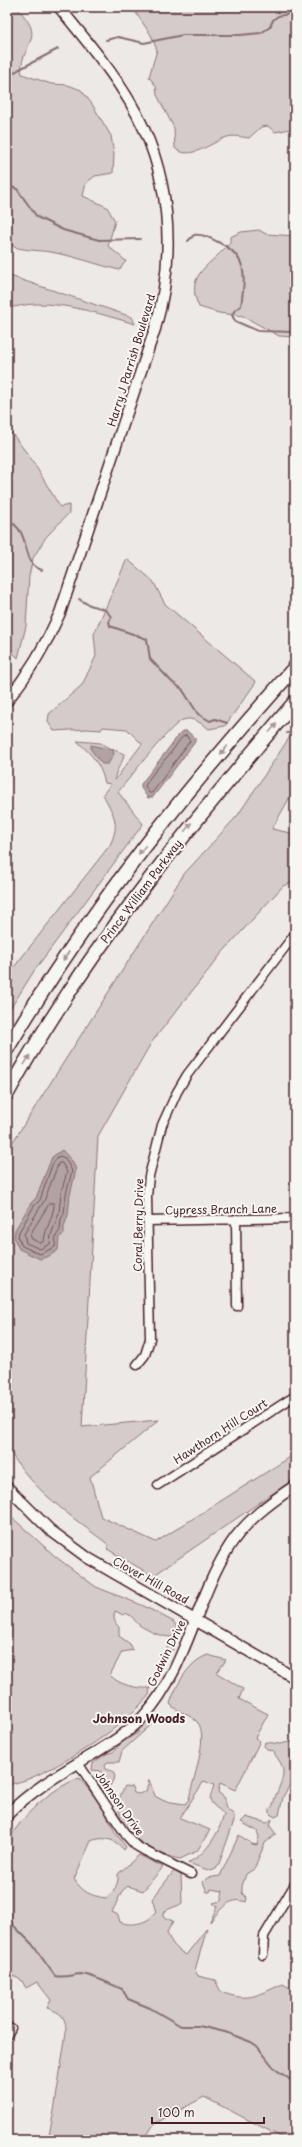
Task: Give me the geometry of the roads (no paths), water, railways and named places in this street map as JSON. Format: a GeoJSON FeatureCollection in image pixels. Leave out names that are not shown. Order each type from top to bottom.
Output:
{"type":"FeatureCollection","features":[{"type":"Feature","properties":{"kind":"highway","name":"Prince William Parkway"},"geometry":{"type":"LineString","coordinates":[[7,1049],[59,966],[113,888],[164,822],[295,667]]}},
{"type":"Feature","properties":{"kind":"highway","name":"Prince William Parkway"},"geometry":{"type":"LineString","coordinates":[[7,1094],[69,991],[129,905],[194,820],[295,702]]}},
{"type":"Feature","properties":{"kind":"street","name":"Harry J Parrish Boulevard"},"geometry":{"type":"LineString","coordinates":[[7,701],[40,654],[63,606],[156,329],[164,298],[168,261],[168,236],[164,196],[157,166],[145,131],[130,101],[112,74],[59,7]]}},
{"type":"Feature","properties":{"kind":"street","name":"Coral Berry Drive"},"geometry":{"type":"LineString","coordinates":[[137,1365],[145,1355],[150,1339],[147,1196],[152,1160],[162,1125],[177,1092],[230,1018],[295,934]]}},
{"type":"Feature","properties":{"kind":"street","name":"Cypress Branch Lane"},"geometry":{"type":"LineString","coordinates":[[147,1221],[295,1218]]}},
{"type":"Feature","properties":{"kind":"street"},"geometry":{"type":"LineString","coordinates":[[236,1219],[237,1306]]}},
{"type":"Feature","properties":{"kind":"street","name":"Hawthorn Hill Court"},"geometry":{"type":"LineString","coordinates":[[158,1485],[295,1396]]}},
{"type":"Feature","properties":{"kind":"street","name":"Godwin Drive"},"geometry":{"type":"LineString","coordinates":[[7,1816],[29,1795],[122,1736],[144,1716],[168,1681],[217,1568],[235,1540],[260,1512],[295,1486]]}},
{"type":"Feature","properties":{"kind":"street","name":"Clover Hill Road"},"geometry":{"type":"LineString","coordinates":[[7,1488],[68,1545],[115,1574],[196,1619],[295,1678]]}},
{"type":"Feature","properties":{"kind":"street","name":"Johnson Drive"},"geometry":{"type":"LineString","coordinates":[[78,1763],[126,1835],[135,1845],[192,1874]]}},
{"type":"Feature","properties":{"kind":"street"},"geometry":{"type":"LineString","coordinates":[[263,1955],[264,1936],[295,1884]]}},
{"type":"Feature","properties":{"kind":"water"},"geometry":{"type":"Polygon","coordinates":[[[183,731],[187,731],[195,738],[195,742],[153,797],[148,798],[141,788],[141,784],[178,736],[183,731]]]}},
{"type":"Feature","properties":{"kind":"water"},"geometry":{"type":"Polygon","coordinates":[[[91,745],[113,750],[114,754],[108,764],[102,764],[91,750],[91,745]]]}},
{"type":"Feature","properties":{"kind":"water"},"geometry":{"type":"Polygon","coordinates":[[[62,1150],[73,1162],[76,1170],[70,1195],[68,1215],[64,1227],[64,1234],[59,1237],[58,1250],[49,1256],[40,1259],[19,1249],[14,1238],[15,1230],[31,1203],[36,1198],[52,1157],[62,1150]]]}},
{"type":"Feature","properties":{"kind":"waterway"},"geometry":{"type":"LineString","coordinates":[[106,40],[118,37],[144,43],[183,35],[240,35],[261,33],[270,27],[273,20],[278,16],[295,13]]}},
{"type":"Feature","properties":{"kind":"waterway"},"geometry":{"type":"LineString","coordinates":[[7,82],[12,74],[18,70],[58,49]]}},
{"type":"Feature","properties":{"kind":"waterway"},"geometry":{"type":"LineString","coordinates":[[7,185],[17,189],[37,217],[63,230],[99,240],[140,239]]}},
{"type":"Feature","properties":{"kind":"waterway"},"geometry":{"type":"LineString","coordinates":[[188,241],[194,235],[206,237],[228,248],[240,261],[243,268],[244,277],[241,306],[235,310],[232,315],[235,321],[258,331],[295,332]]}},
{"type":"Feature","properties":{"kind":"waterway"},"geometry":{"type":"LineString","coordinates":[[7,520],[15,525],[20,532],[24,539],[28,554],[35,567],[42,570]]}},
{"type":"Feature","properties":{"kind":"waterway"},"geometry":{"type":"LineString","coordinates":[[79,599],[87,604],[107,611],[111,617],[109,621],[110,626],[147,639],[150,659],[172,682],[182,689],[198,714],[210,721],[215,719],[227,723]]}},
{"type":"Feature","properties":{"kind":"waterway"},"geometry":{"type":"LineString","coordinates":[[287,733],[295,733]]}},
{"type":"Feature","properties":{"kind":"waterway"},"geometry":{"type":"LineString","coordinates":[[7,1919],[32,1944],[55,1976],[65,1977],[85,1974],[122,1989],[128,1999],[150,2008],[181,2026],[199,2026],[225,2032],[251,2042],[257,2046],[275,2069],[295,2083]]}},
{"type":"Feature","properties":{"kind":"district","name":"Johnson Woods"},"geometry":{"type":"Point","coordinates":[139,1718]}}]}
